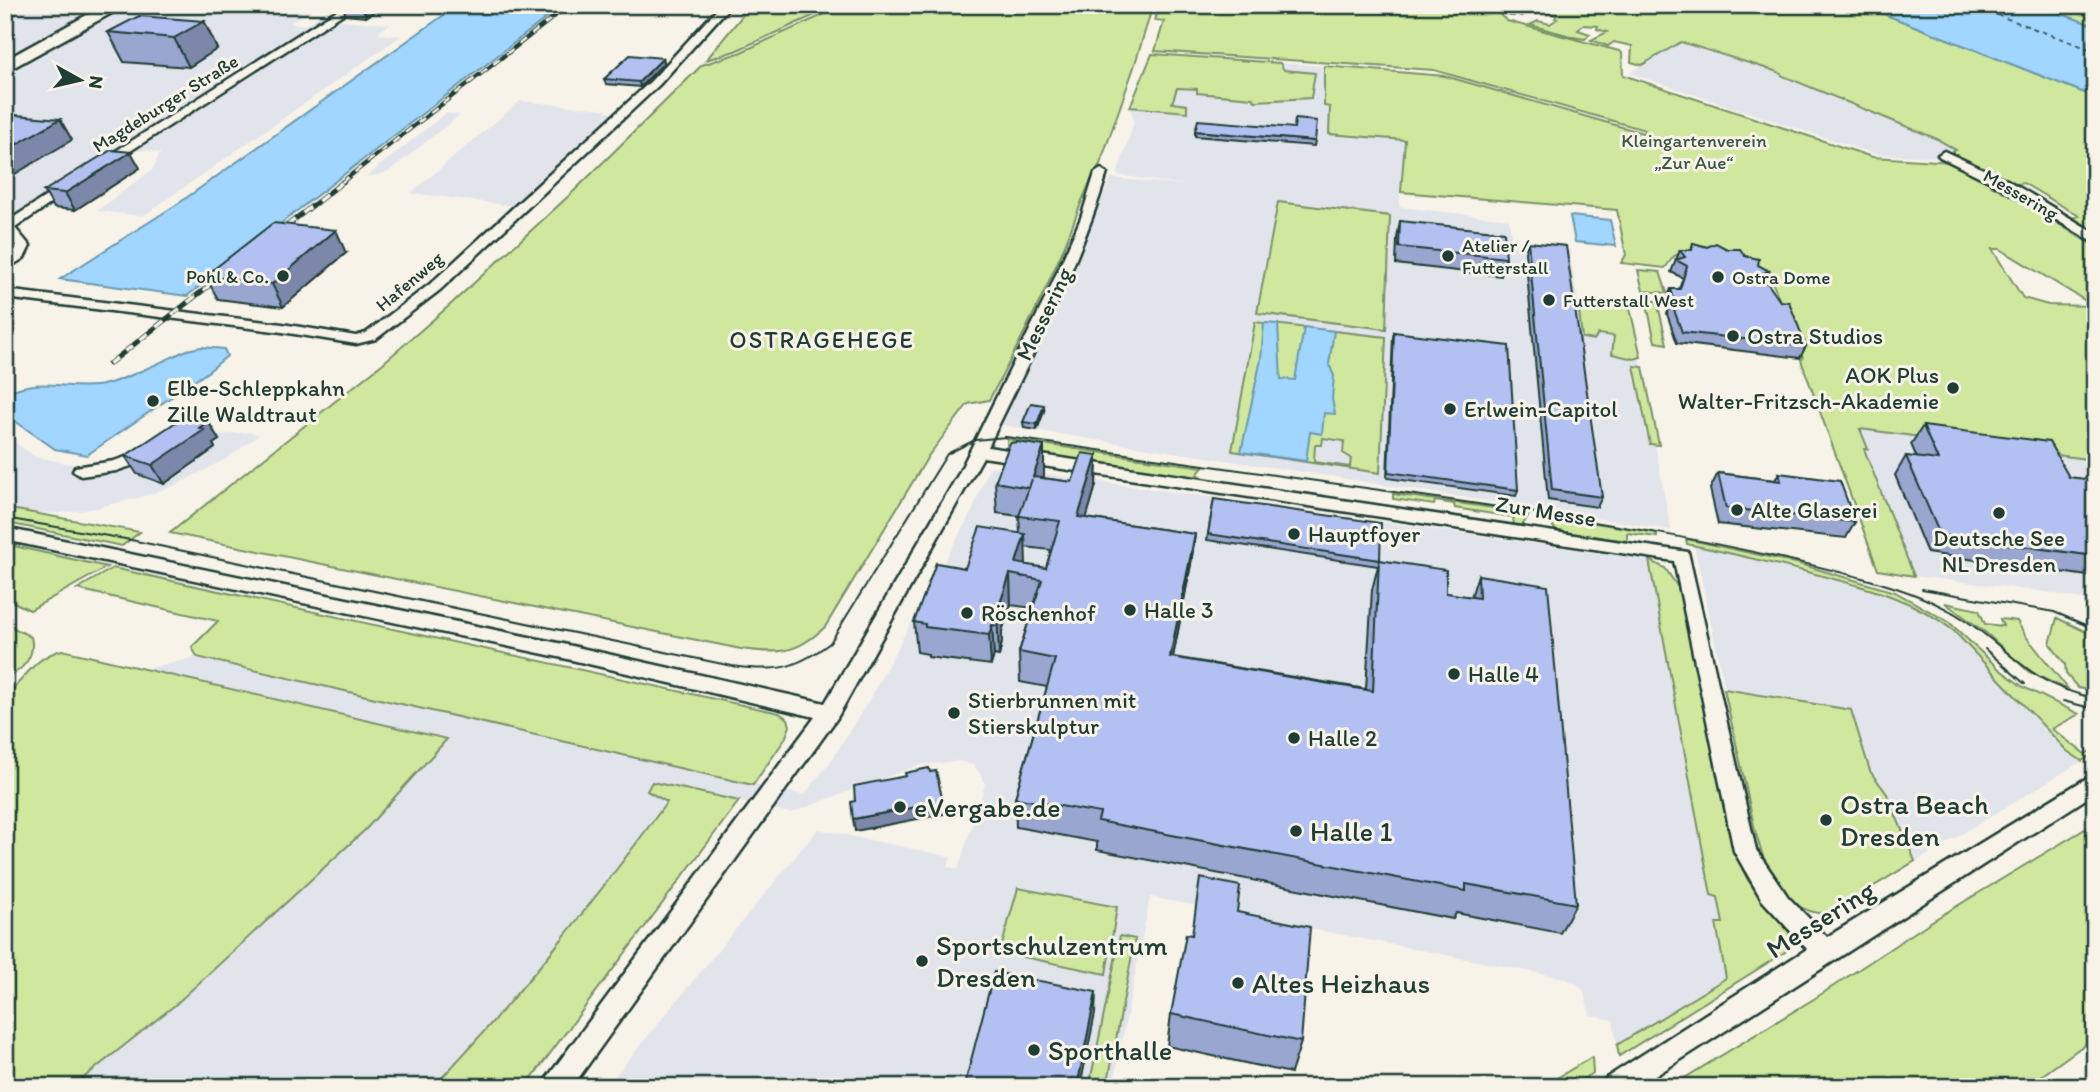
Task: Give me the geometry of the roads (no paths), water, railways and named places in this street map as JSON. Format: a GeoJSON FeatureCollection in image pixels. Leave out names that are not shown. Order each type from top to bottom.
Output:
{"type":"FeatureCollection","features":[{"type":"Feature","properties":{"kind":"main road"},"geometry":{"type":"LineString","coordinates":[[5,67],[118,5]]}},
{"type":"Feature","properties":{"kind":"street","name":"Magdeburger Straße"},"geometry":{"type":"LineString","coordinates":[[97,167],[352,5]]}},
{"type":"Feature","properties":{"kind":"street","name":"Hafenweg"},"geometry":{"type":"LineString","coordinates":[[9,298],[282,328],[356,340],[371,336],[400,317],[435,287],[655,83],[726,5]]}},
{"type":"Feature","properties":{"kind":"street","name":"Messering"},"geometry":{"type":"LineString","coordinates":[[1944,155],[2003,183],[2095,239]]}},
{"type":"Feature","properties":{"kind":"street","name":"Messering"},"geometry":{"type":"LineString","coordinates":[[830,712],[977,451],[1055,293],[1087,218],[1101,173]]}},
{"type":"Feature","properties":{"kind":"street"},"geometry":{"type":"LineString","coordinates":[[5,266],[19,255],[23,246],[8,227],[73,182]]}},
{"type":"Feature","properties":{"kind":"street"},"geometry":{"type":"LineString","coordinates":[[82,471],[125,465],[163,446]]}},
{"type":"Feature","properties":{"kind":"street","name":"Zur Messe"},"geometry":{"type":"LineString","coordinates":[[977,451],[1682,556],[1745,851],[1757,878],[1774,901],[1825,951]]}},
{"type":"Feature","properties":{"kind":"street"},"geometry":{"type":"LineString","coordinates":[[5,534],[112,554],[830,712],[556,1087]]}},
{"type":"Feature","properties":{"kind":"street","name":"Messering"},"geometry":{"type":"LineString","coordinates":[[1615,1087],[1825,951],[2095,782]]}},
{"type":"Feature","properties":{"kind":"water"},"geometry":{"type":"Polygon","coordinates":[[[458,5],[563,5],[187,296],[60,279],[179,203],[458,5]]]}},
{"type":"Feature","properties":{"kind":"water"},"geometry":{"type":"Polygon","coordinates":[[[1861,5],[2037,5],[2095,26],[2095,97],[1861,5]]]}},
{"type":"Feature","properties":{"kind":"water"},"geometry":{"type":"Polygon","coordinates":[[[1570,216],[1610,220],[1616,246],[1575,242],[1570,216]]]}},
{"type":"Feature","properties":{"kind":"water"},"geometry":{"type":"Polygon","coordinates":[[[1264,323],[1278,324],[1281,379],[1295,380],[1304,327],[1334,331],[1329,364],[1334,376],[1332,399],[1335,414],[1324,413],[1322,434],[1310,432],[1306,461],[1241,452],[1261,359],[1264,323]]]}},
{"type":"Feature","properties":{"kind":"water"},"geometry":{"type":"Polygon","coordinates":[[[201,347],[224,349],[227,356],[87,455],[55,449],[5,414],[5,393],[18,388],[41,385],[105,385],[187,350],[201,347]]]}},
{"type":"Feature","properties":{"kind":"tram line"},"geometry":{"type":"LineString","coordinates":[[5,518],[131,540],[732,666],[760,669],[795,664],[830,643],[947,454],[975,440],[1006,437],[1577,519],[1809,564],[1879,583],[1929,601],[1965,620],[2039,677],[2073,693],[2095,698]]}},
{"type":"Feature","properties":{"kind":"tram line"},"geometry":{"type":"LineString","coordinates":[[1922,589],[2054,612],[2095,629]]}},
{"type":"Feature","properties":{"kind":"tram line"},"geometry":{"type":"LineString","coordinates":[[1985,649],[2025,684]]}},
{"type":"Feature","properties":{"kind":"tram line"},"geometry":{"type":"LineString","coordinates":[[2063,701],[2095,709]]}},
{"type":"Feature","properties":{"kind":"railway"},"geometry":{"type":"LineString","coordinates":[[342,182],[569,5]]}},
{"type":"Feature","properties":{"kind":"railway"},"geometry":{"type":"LineString","coordinates":[[271,238],[344,181]]}},
{"type":"Feature","properties":{"kind":"railway"},"geometry":{"type":"LineString","coordinates":[[109,364],[224,274]]}},
{"type":"Feature","properties":{"kind":"place","name":"Atelier / Futterstall"},"geometry":{"type":"Point","coordinates":[1448,256]}},
{"type":"Feature","properties":{"kind":"place","name":"Pohl & Co."},"geometry":{"type":"Point","coordinates":[283,276]}},
{"type":"Feature","properties":{"kind":"place","name":"Ostra Dome"},"geometry":{"type":"Point","coordinates":[1718,277]}},
{"type":"Feature","properties":{"kind":"place","name":"Futterstall West"},"geometry":{"type":"Point","coordinates":[1549,300]}},
{"type":"Feature","properties":{"kind":"place","name":"Ostra Studios"},"geometry":{"type":"Point","coordinates":[1733,336]}},
{"type":"Feature","properties":{"kind":"place","name":"AOK Plus Walter-Fritzsch-Akademie"},"geometry":{"type":"Point","coordinates":[1953,388]}},
{"type":"Feature","properties":{"kind":"place","name":"Elbe-Schleppkahn Zille Waldtraut"},"geometry":{"type":"Point","coordinates":[153,401]}},
{"type":"Feature","properties":{"kind":"place","name":"Erlwein-Capitol"},"geometry":{"type":"Point","coordinates":[1450,409]}},
{"type":"Feature","properties":{"kind":"place","name":"Alte Glaserei"},"geometry":{"type":"Point","coordinates":[1737,510]}},
{"type":"Feature","properties":{"kind":"place","name":"Deutsche See NL Dresden"},"geometry":{"type":"Point","coordinates":[1999,513]}},
{"type":"Feature","properties":{"kind":"place","name":"Hauptfoyer"},"geometry":{"type":"Point","coordinates":[1294,534]}},
{"type":"Feature","properties":{"kind":"place","name":"Halle 3"},"geometry":{"type":"Point","coordinates":[1130,610]}},
{"type":"Feature","properties":{"kind":"place","name":"Röschenhof"},"geometry":{"type":"Point","coordinates":[967,613]}},
{"type":"Feature","properties":{"kind":"place","name":"Halle 4"},"geometry":{"type":"Point","coordinates":[1454,674]}},
{"type":"Feature","properties":{"kind":"place","name":"Stierbrunnen mit Stierskulptur"},"geometry":{"type":"Point","coordinates":[954,713]}},
{"type":"Feature","properties":{"kind":"place","name":"Halle 2"},"geometry":{"type":"Point","coordinates":[1294,738]}},
{"type":"Feature","properties":{"kind":"place","name":"eVergabe.de"},"geometry":{"type":"Point","coordinates":[900,807]}},
{"type":"Feature","properties":{"kind":"place","name":"Ostra Beach Dresden"},"geometry":{"type":"Point","coordinates":[1826,820]}},
{"type":"Feature","properties":{"kind":"place","name":"Halle 1"},"geometry":{"type":"Point","coordinates":[1296,831]}},
{"type":"Feature","properties":{"kind":"place","name":"Sportschulzentrum Dresden"},"geometry":{"type":"Point","coordinates":[922,961]}},
{"type":"Feature","properties":{"kind":"place","name":"Altes Heizhaus"},"geometry":{"type":"Point","coordinates":[1238,983]}},
{"type":"Feature","properties":{"kind":"place","name":"Sporthalle"},"geometry":{"type":"Point","coordinates":[1034,1050]}},
{"type":"Feature","properties":{"kind":"district","name":"OSTRAGEHEGE"},"geometry":{"type":"Point","coordinates":[822,340]}},
{"type":"Feature","properties":{"kind":"park label","name":"Kleingartenverein „Zur Aue“"},"geometry":{"type":"Point","coordinates":[1694,151]}}]}
